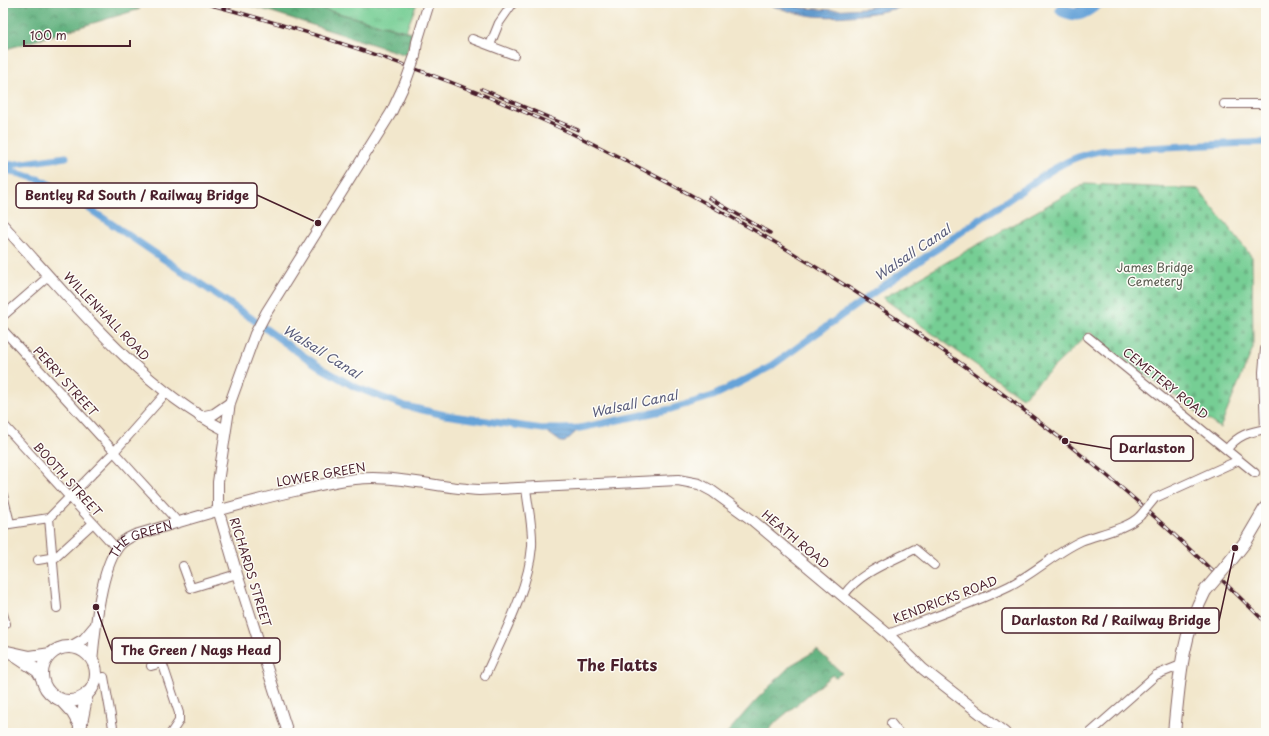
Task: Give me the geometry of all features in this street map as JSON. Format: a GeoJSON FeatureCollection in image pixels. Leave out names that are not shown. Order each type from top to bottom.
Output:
{"type":"FeatureCollection","features":[{"type":"Feature","properties":{"kind":"main road"},"geometry":{"type":"LineString","coordinates":[[1174,733],[1181,665],[1190,622],[1204,591],[1246,541],[1266,508]]}},
{"type":"Feature","properties":{"kind":"main road"},"geometry":{"type":"LineString","coordinates":[[8,653],[30,657],[51,654],[62,648],[70,647],[86,653],[92,661],[95,670],[95,680],[87,693],[80,730]]}},
{"type":"Feature","properties":{"kind":"main road"},"geometry":{"type":"LineString","coordinates":[[8,653],[38,671],[50,692],[60,699],[73,714],[80,730]]}},
{"type":"Feature","properties":{"kind":"main road"},"geometry":{"type":"LineString","coordinates":[[42,678],[44,666],[51,654]]}},
{"type":"Feature","properties":{"kind":"main road"},"geometry":{"type":"LineString","coordinates":[[60,699],[75,700],[87,693]]}},
{"type":"Feature","properties":{"kind":"street","name":"RICHARDS STREET"},"geometry":{"type":"LineString","coordinates":[[288,733],[237,574],[218,509],[218,482],[230,403],[255,334],[266,313],[391,114],[406,81],[415,56],[429,3]]}},
{"type":"Feature","properties":{"kind":"street"},"geometry":{"type":"LineString","coordinates":[[490,45],[499,23],[513,3]]}},
{"type":"Feature","properties":{"kind":"street"},"geometry":{"type":"LineString","coordinates":[[472,39],[514,55]]}},
{"type":"Feature","properties":{"kind":"street"},"geometry":{"type":"LineString","coordinates":[[1224,104],[1266,104]]}},
{"type":"Feature","properties":{"kind":"street","name":"WILLENHALL ROAD"},"geometry":{"type":"LineString","coordinates":[[3,225],[127,360],[200,417],[225,430]]}},
{"type":"Feature","properties":{"kind":"street"},"geometry":{"type":"LineString","coordinates":[[3,316],[49,276]]}},
{"type":"Feature","properties":{"kind":"street","name":"PERRY STREET"},"geometry":{"type":"LineString","coordinates":[[3,330],[111,452],[178,522]]}},
{"type":"Feature","properties":{"kind":"street","name":"CEMETERY ROAD"},"geometry":{"type":"LineString","coordinates":[[1088,337],[1255,473]]}},
{"type":"Feature","properties":{"kind":"street"},"geometry":{"type":"LineString","coordinates":[[1227,449],[1245,433],[1266,429],[1264,398],[1266,349]]}},
{"type":"Feature","properties":{"kind":"street"},"geometry":{"type":"LineString","coordinates":[[3,495],[6,524],[50,518],[167,392]]}},
{"type":"Feature","properties":{"kind":"street"},"geometry":{"type":"LineString","coordinates":[[200,417],[214,414],[230,403]]}},
{"type":"Feature","properties":{"kind":"street","name":"BOOTH STREET"},"geometry":{"type":"LineString","coordinates":[[3,424],[116,549]]}},
{"type":"Feature","properties":{"kind":"street","name":"KENDRICKS ROAD"},"geometry":{"type":"LineString","coordinates":[[888,634],[973,602],[1011,585],[1060,552],[1082,541],[1131,523],[1140,516],[1155,498],[1239,460]]}},
{"type":"Feature","properties":{"kind":"street","name":"LOWER GREEN"},"geometry":{"type":"LineString","coordinates":[[218,509],[310,487],[361,479],[382,479],[460,489],[526,488]]}},
{"type":"Feature","properties":{"kind":"street","name":"HEATH ROAD"},"geometry":{"type":"LineString","coordinates":[[526,488],[660,480],[678,480],[699,484],[727,501],[752,520],[844,595],[888,634],[924,669],[1005,733]]}},
{"type":"Feature","properties":{"kind":"street"},"geometry":{"type":"LineString","coordinates":[[485,676],[515,611],[528,568],[532,547],[532,533],[526,488]]}},
{"type":"Feature","properties":{"kind":"street","name":"THE GREEN"},"geometry":{"type":"LineString","coordinates":[[92,661],[94,627],[107,573],[116,549],[126,539],[135,535],[218,509]]}},
{"type":"Feature","properties":{"kind":"street"},"geometry":{"type":"LineString","coordinates":[[50,518],[57,608]]}},
{"type":"Feature","properties":{"kind":"street"},"geometry":{"type":"LineString","coordinates":[[38,560],[52,559],[92,524]]}},
{"type":"Feature","properties":{"kind":"street"},"geometry":{"type":"LineString","coordinates":[[844,595],[851,585],[859,578],[915,549],[934,564]]}},
{"type":"Feature","properties":{"kind":"street"},"geometry":{"type":"LineString","coordinates":[[184,566],[190,588],[237,574]]}},
{"type":"Feature","properties":{"kind":"street"},"geometry":{"type":"LineString","coordinates":[[3,614],[6,624]]}},
{"type":"Feature","properties":{"kind":"street"},"geometry":{"type":"LineString","coordinates":[[70,647],[84,639],[94,627]]}},
{"type":"Feature","properties":{"kind":"street"},"geometry":{"type":"LineString","coordinates":[[158,650],[179,713],[179,722],[171,733]]}},
{"type":"Feature","properties":{"kind":"street"},"geometry":{"type":"LineString","coordinates":[[151,666],[162,663]]}},
{"type":"Feature","properties":{"kind":"street"},"geometry":{"type":"LineString","coordinates":[[1090,733],[1156,675],[1169,668],[1181,665]]}},
{"type":"Feature","properties":{"kind":"street"},"geometry":{"type":"LineString","coordinates":[[104,677],[114,733]]}},
{"type":"Feature","properties":{"kind":"street"},"geometry":{"type":"LineString","coordinates":[[891,723],[899,733]]}},
{"type":"Feature","properties":{"kind":"green space"},"geometry":{"type":"Polygon","coordinates":[[[3,3],[128,3],[140,9],[3,50],[3,3]]]}},
{"type":"Feature","properties":{"kind":"green space"},"geometry":{"type":"Polygon","coordinates":[[[239,3],[300,3],[412,33],[406,55],[272,12],[239,3]]]}},
{"type":"Feature","properties":{"kind":"green space"},"geometry":{"type":"Polygon","coordinates":[[[300,3],[417,3],[406,31],[300,3]]]}},
{"type":"Feature","properties":{"kind":"green space","name":"James Bridge Cemetery"},"geometry":{"type":"Polygon","coordinates":[[[1085,184],[1198,189],[1252,257],[1253,348],[1220,428],[1119,356],[1090,332],[1022,398],[883,298],[1085,184]]]}},
{"type":"Feature","properties":{"kind":"green space"},"geometry":{"type":"Polygon","coordinates":[[[817,650],[842,673],[836,677],[832,675],[777,721],[766,733],[727,733],[756,700],[791,665],[817,650]]]}},
{"type":"Feature","properties":{"kind":"water"},"geometry":{"type":"Polygon","coordinates":[[[762,3],[783,3],[803,8],[832,10],[865,8],[889,3],[918,3],[853,16],[827,17],[801,14],[762,3]]]}},
{"type":"Feature","properties":{"kind":"water"},"geometry":{"type":"Polygon","coordinates":[[[1093,3],[1080,7],[1080,10],[1088,10],[1097,3],[1102,3],[1079,19],[1061,13],[1062,10],[1072,9],[1093,3]]]}},
{"type":"Feature","properties":{"kind":"water"},"geometry":{"type":"Polygon","coordinates":[[[580,428],[565,442],[561,442],[543,429],[580,428]]]}},
{"type":"Feature","properties":{"kind":"waterway"},"geometry":{"type":"LineString","coordinates":[[1062,10],[1077,14],[1085,12],[1097,3]]}},
{"type":"Feature","properties":{"kind":"waterway","name":"Walsall Canal"},"geometry":{"type":"LineString","coordinates":[[3,169],[38,179],[63,191],[251,318],[323,369],[355,387],[405,406],[445,415],[543,429],[562,429],[580,428],[671,409],[713,396],[770,367],[876,291],[1047,173],[1075,158],[1106,150],[1266,142]]}},
{"type":"Feature","properties":{"kind":"waterway"},"geometry":{"type":"LineString","coordinates":[[3,166],[66,157]]}},
{"type":"Feature","properties":{"kind":"railway"},"geometry":{"type":"LineString","coordinates":[[204,3],[286,26],[368,52],[529,114],[631,163],[746,225],[853,290],[957,360],[1007,397],[1105,474],[1147,510],[1266,623]]}},
{"type":"Feature","properties":{"kind":"railway"},"geometry":{"type":"LineString","coordinates":[[482,89],[578,130]]}},
{"type":"Feature","properties":{"kind":"railway"},"geometry":{"type":"LineString","coordinates":[[709,198],[770,233]]}},
{"type":"Feature","properties":{"kind":"place","name":"Bentley Rd South / Railway Bridge"},"geometry":{"type":"Point","coordinates":[318,223]}},
{"type":"Feature","properties":{"kind":"place","name":"Darlaston"},"geometry":{"type":"Point","coordinates":[1065,441]}},
{"type":"Feature","properties":{"kind":"place","name":"Darlaston Rd / Railway Bridge"},"geometry":{"type":"Point","coordinates":[1235,548]}},
{"type":"Feature","properties":{"kind":"place","name":"The Green / Nags Head"},"geometry":{"type":"Point","coordinates":[96,607]}},
{"type":"Feature","properties":{"kind":"district","name":"The Flatts"},"geometry":{"type":"Point","coordinates":[617,664]}}]}
